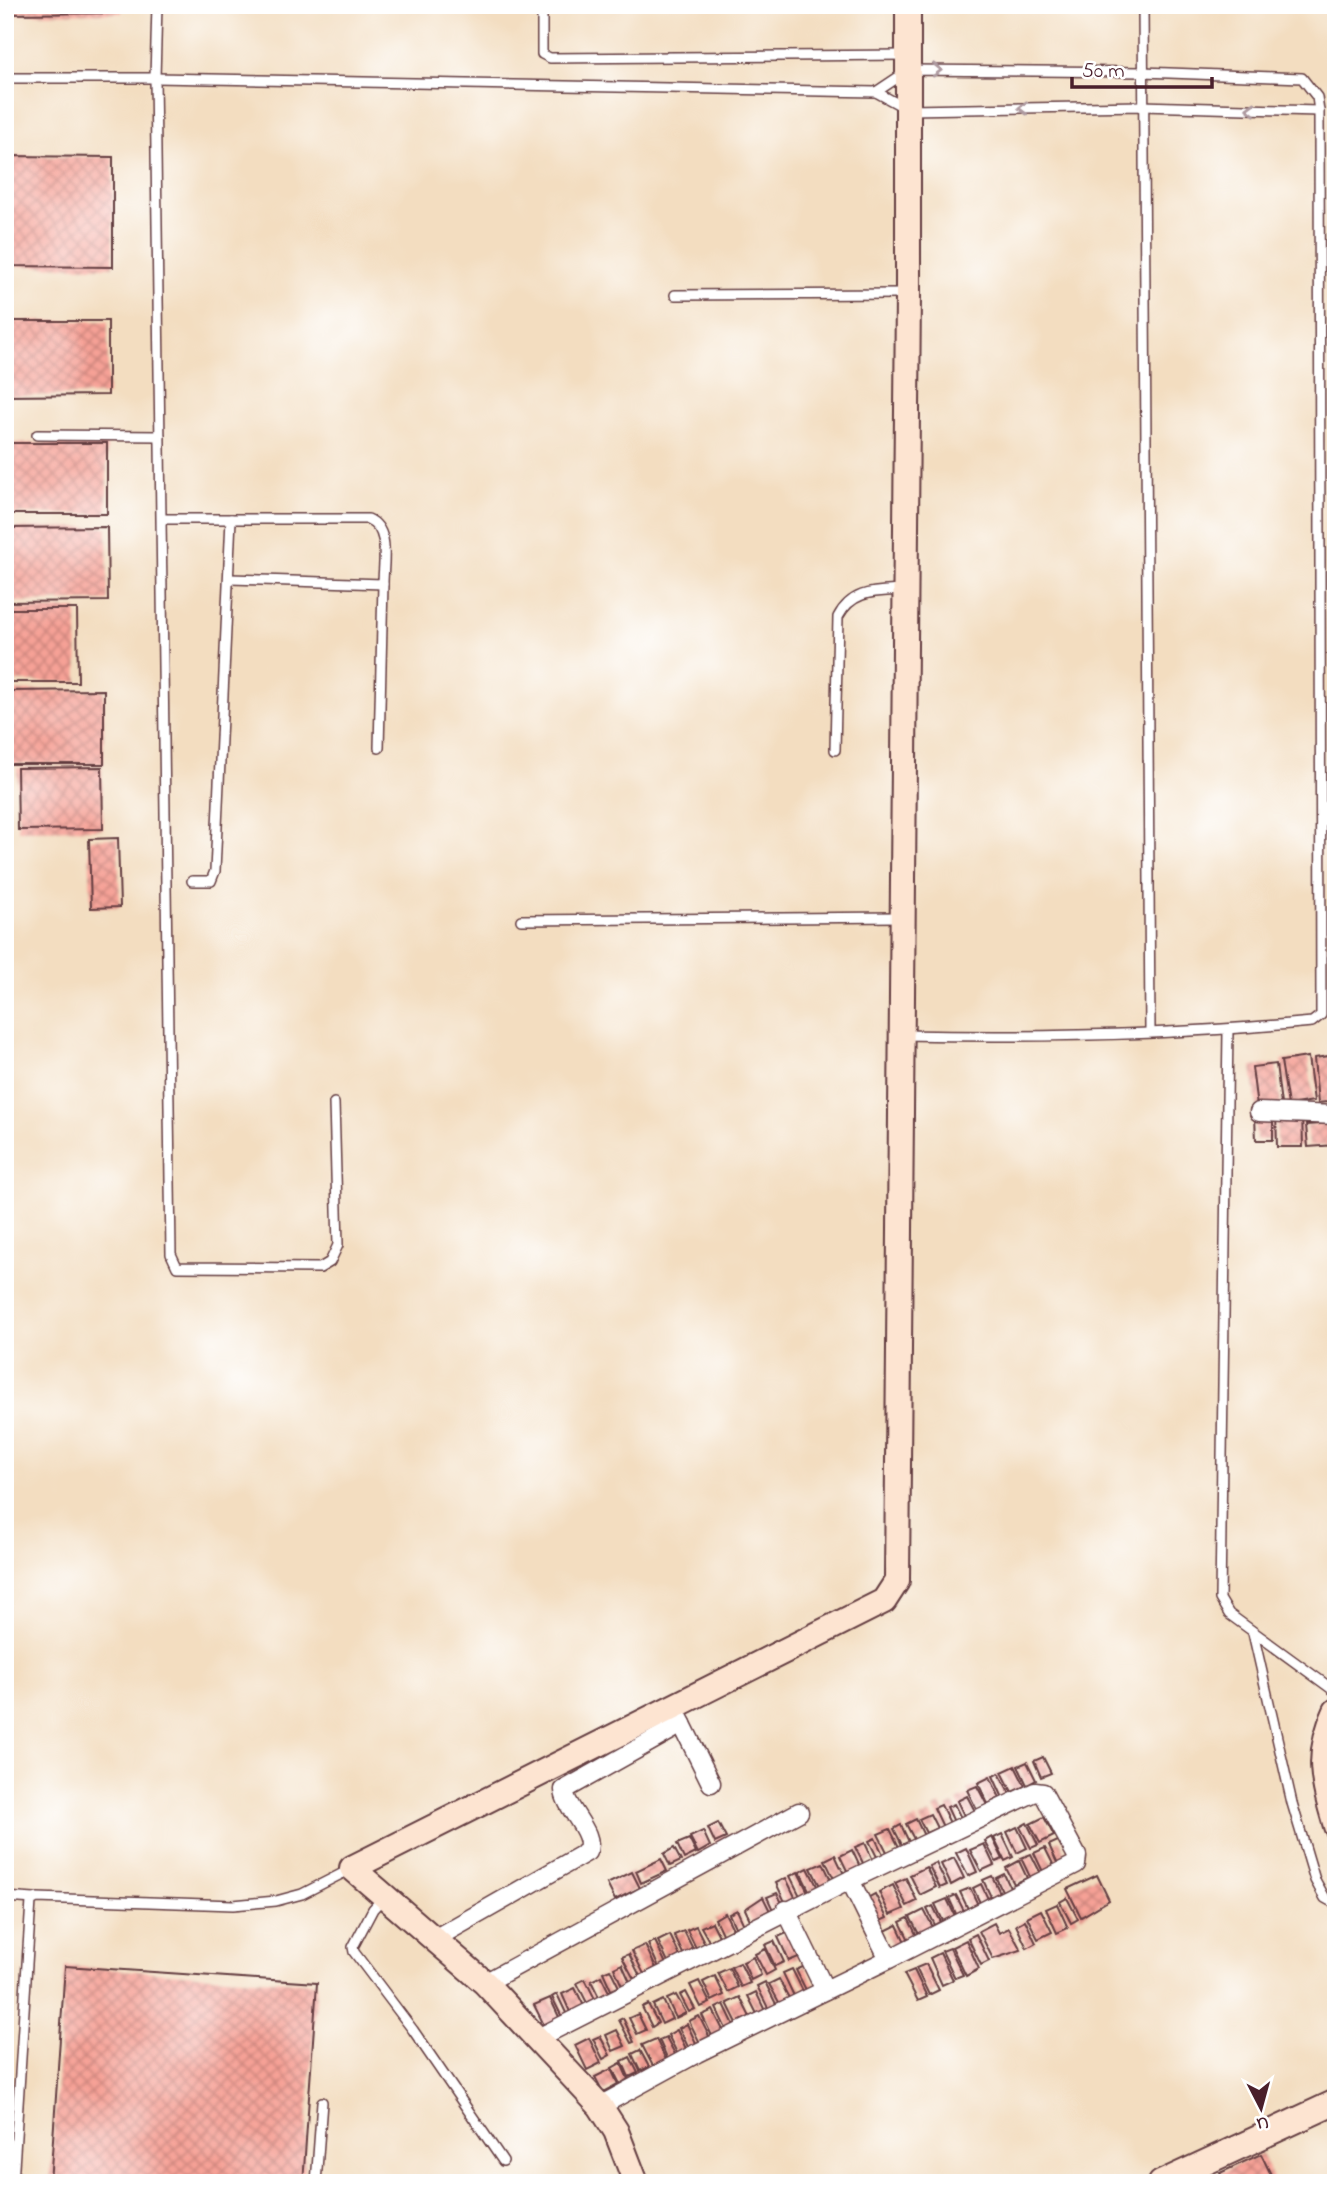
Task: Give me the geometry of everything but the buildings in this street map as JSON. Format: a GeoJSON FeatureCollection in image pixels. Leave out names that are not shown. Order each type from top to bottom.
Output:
{"type":"FeatureCollection","features":[{"type":"Feature","properties":{"kind":"street"},"geometry":{"type":"LineString","coordinates":[[636,2183],[616,2132],[600,2106],[485,1983],[352,1868],[677,1715],[884,1601],[898,1581],[908,5]]}},
{"type":"Feature","properties":{"kind":"street"},"geometry":{"type":"LineString","coordinates":[[1259,1112],[1336,1115]]}},
{"type":"Feature","properties":{"kind":"street"},"geometry":{"type":"LineString","coordinates":[[1336,1711],[1324,1740],[1322,1758],[1336,1826]]}},
{"type":"Feature","properties":{"kind":"street"},"geometry":{"type":"LineString","coordinates":[[677,1715],[711,1783]]}},
{"type":"Feature","properties":{"kind":"street"},"geometry":{"type":"LineString","coordinates":[[436,1938],[587,1852],[589,1839],[566,1801],[564,1790],[677,1715]]}},
{"type":"Feature","properties":{"kind":"street"},"geometry":{"type":"LineString","coordinates":[[536,2039],[786,1910],[1035,1792],[1043,1793],[1048,1798],[1077,1856],[1072,1868],[825,1990],[600,2106]]}},
{"type":"Feature","properties":{"kind":"street"},"geometry":{"type":"LineString","coordinates":[[485,1983],[799,1812]]}},
{"type":"Feature","properties":{"kind":"street"},"geometry":{"type":"LineString","coordinates":[[850,1880],[889,1959]]}},
{"type":"Feature","properties":{"kind":"street"},"geometry":{"type":"LineString","coordinates":[[786,1910],[825,1990]]}},
{"type":"Feature","properties":{"kind":"street"},"geometry":{"type":"LineString","coordinates":[[1161,2183],[1202,2173],[1336,2102]]}},
{"type":"Feature","properties":{"kind":"lane"},"geometry":{"type":"LineString","coordinates":[[157,5],[155,78],[171,1254],[177,1267],[320,1268],[330,1262],[338,1245],[334,1103]]}},
{"type":"Feature","properties":{"kind":"lane"},"geometry":{"type":"LineString","coordinates":[[542,5],[542,54],[550,58],[908,62],[1302,78],[1317,96],[1323,818],[1321,1015],[1312,1022],[1228,1030],[1018,1037],[900,1035]]}},
{"type":"Feature","properties":{"kind":"lane"},"geometry":{"type":"LineString","coordinates":[[1143,5],[1150,1031]]}},
{"type":"Feature","properties":{"kind":"lane"},"geometry":{"type":"LineString","coordinates":[[876,92],[908,62]]}},
{"type":"Feature","properties":{"kind":"lane"},"geometry":{"type":"LineString","coordinates":[[5,78],[155,78],[876,92],[909,110],[1142,106],[1319,111]]}},
{"type":"Feature","properties":{"kind":"lane"},"geometry":{"type":"LineString","coordinates":[[675,295],[908,294]]}},
{"type":"Feature","properties":{"kind":"lane"},"geometry":{"type":"LineString","coordinates":[[37,435],[160,436]]}},
{"type":"Feature","properties":{"kind":"lane"},"geometry":{"type":"LineString","coordinates":[[162,519],[352,518],[378,523],[383,534],[379,748]]}},
{"type":"Feature","properties":{"kind":"lane"},"geometry":{"type":"LineString","coordinates":[[192,881],[211,881],[215,871],[231,519]]}},
{"type":"Feature","properties":{"kind":"lane"},"geometry":{"type":"LineString","coordinates":[[230,579],[383,584]]}},
{"type":"Feature","properties":{"kind":"lane"},"geometry":{"type":"LineString","coordinates":[[835,750],[838,617],[845,604],[855,596],[906,590]]}},
{"type":"Feature","properties":{"kind":"lane"},"geometry":{"type":"LineString","coordinates":[[1323,818],[1336,818]]}},
{"type":"Feature","properties":{"kind":"lane"},"geometry":{"type":"LineString","coordinates":[[521,920],[901,917]]}},
{"type":"Feature","properties":{"kind":"lane"},"geometry":{"type":"LineString","coordinates":[[1228,1030],[1220,1599],[1226,1611],[1253,1633],[1336,1692]]}},
{"type":"Feature","properties":{"kind":"lane"},"geometry":{"type":"LineString","coordinates":[[1253,1633],[1292,1803],[1315,1880],[1325,1898],[1336,1904]]}},
{"type":"Feature","properties":{"kind":"lane"},"geometry":{"type":"LineString","coordinates":[[5,1897],[233,1905],[302,1894],[352,1868]]}},
{"type":"Feature","properties":{"kind":"lane"},"geometry":{"type":"LineString","coordinates":[[384,1898],[373,1909],[353,1947],[354,1952],[413,2030],[503,2161]]}},
{"type":"Feature","properties":{"kind":"lane"},"geometry":{"type":"LineString","coordinates":[[13,2183],[29,1910],[34,1899]]}},
{"type":"Feature","properties":{"kind":"lane"},"geometry":{"type":"LineString","coordinates":[[316,2183],[322,2102]]}}]}
